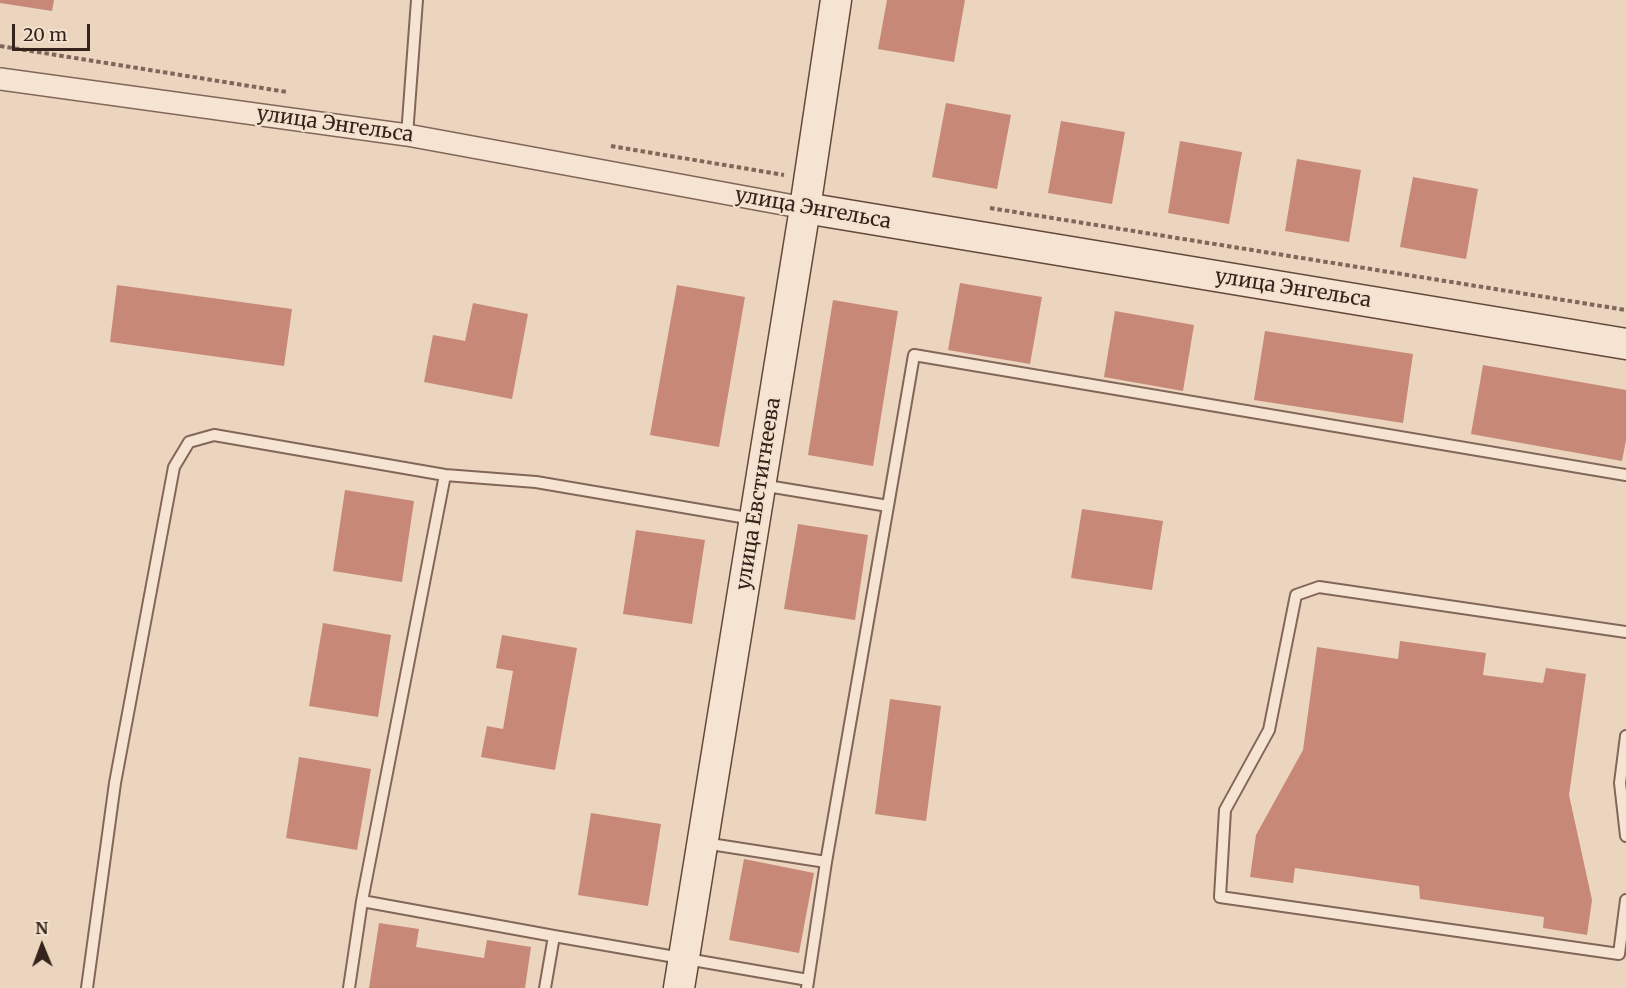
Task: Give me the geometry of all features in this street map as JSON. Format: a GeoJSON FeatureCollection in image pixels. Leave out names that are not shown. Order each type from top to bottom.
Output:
{"type":"FeatureCollection","features":[{"type":"Feature","properties":{"kind":"main road","name":"улица Евстигнеева"},"geometry":{"type":"LineString","coordinates":[[679,988],[805,208],[836,0]]}},
{"type":"Feature","properties":{"kind":"main road","name":"улица Энгельса"},"geometry":{"type":"LineString","coordinates":[[805,208],[1626,344]]}},
{"type":"Feature","properties":{"kind":"street","name":"улица Энгельса"},"geometry":{"type":"LineString","coordinates":[[0,79],[407,135],[805,208]]}},
{"type":"Feature","properties":{"kind":"lane"},"geometry":{"type":"LineString","coordinates":[[407,135],[417,0]]}},
{"type":"Feature","properties":{"kind":"lane"},"geometry":{"type":"LineString","coordinates":[[362,902],[683,959],[808,984],[826,862],[914,355],[1626,474]]}},
{"type":"Feature","properties":{"kind":"lane"},"geometry":{"type":"LineString","coordinates":[[87,988],[116,783],[174,467],[189,442],[214,435],[445,475],[536,482],[755,519]]}},
{"type":"Feature","properties":{"kind":"lane"},"geometry":{"type":"LineString","coordinates":[[349,988],[362,902],[445,475]]}},
{"type":"Feature","properties":{"kind":"lane"},"geometry":{"type":"LineString","coordinates":[[761,484],[888,506]]}},
{"type":"Feature","properties":{"kind":"lane"},"geometry":{"type":"LineString","coordinates":[[1626,632],[1319,587],[1296,595],[1269,729],[1225,810],[1220,897],[1619,954],[1626,900]]}},
{"type":"Feature","properties":{"kind":"lane"},"geometry":{"type":"LineString","coordinates":[[1626,736],[1620,783],[1626,836]]}},
{"type":"Feature","properties":{"kind":"lane"},"geometry":{"type":"LineString","coordinates":[[702,843],[826,862]]}},
{"type":"Feature","properties":{"kind":"lane"},"geometry":{"type":"LineString","coordinates":[[544,988],[554,936]]}},
{"type":"Feature","properties":{"kind":"building"},"geometry":{"type":"Polygon","coordinates":[[[0,0],[54,0],[52,11],[0,3],[0,0]]]}},
{"type":"Feature","properties":{"kind":"building"},"geometry":{"type":"Polygon","coordinates":[[[887,0],[965,0],[954,62],[878,49],[887,0]]]}},
{"type":"Feature","properties":{"kind":"building"},"geometry":{"type":"Polygon","coordinates":[[[946,103],[1011,115],[997,189],[932,177],[946,103]]]}},
{"type":"Feature","properties":{"kind":"building"},"geometry":{"type":"Polygon","coordinates":[[[1061,121],[1125,132],[1112,204],[1048,193],[1061,121]]]}},
{"type":"Feature","properties":{"kind":"building"},"geometry":{"type":"Polygon","coordinates":[[[1180,141],[1242,152],[1229,224],[1168,213],[1180,141]]]}},
{"type":"Feature","properties":{"kind":"building"},"geometry":{"type":"Polygon","coordinates":[[[1297,159],[1361,170],[1349,242],[1285,231],[1297,159]]]}},
{"type":"Feature","properties":{"kind":"building"},"geometry":{"type":"Polygon","coordinates":[[[1413,177],[1478,189],[1466,259],[1400,247],[1413,177]]]}},
{"type":"Feature","properties":{"kind":"building"},"geometry":{"type":"Polygon","coordinates":[[[960,283],[1042,297],[1030,364],[948,350],[960,283]]]}},
{"type":"Feature","properties":{"kind":"building"},"geometry":{"type":"Polygon","coordinates":[[[117,285],[292,309],[284,366],[110,342],[117,285]]]}},
{"type":"Feature","properties":{"kind":"building"},"geometry":{"type":"Polygon","coordinates":[[[677,285],[745,297],[719,447],[650,435],[677,285]]]}},
{"type":"Feature","properties":{"kind":"building"},"geometry":{"type":"Polygon","coordinates":[[[833,300],[898,311],[873,466],[808,455],[833,300]]]}},
{"type":"Feature","properties":{"kind":"building"},"geometry":{"type":"Polygon","coordinates":[[[473,303],[528,314],[512,399],[424,382],[433,335],[465,341],[473,303]]]}},
{"type":"Feature","properties":{"kind":"building"},"geometry":{"type":"Polygon","coordinates":[[[1115,311],[1194,325],[1183,391],[1104,377],[1115,311]]]}},
{"type":"Feature","properties":{"kind":"building"},"geometry":{"type":"Polygon","coordinates":[[[1265,331],[1413,354],[1403,423],[1254,400],[1265,331]]]}},
{"type":"Feature","properties":{"kind":"building"},"geometry":{"type":"Polygon","coordinates":[[[1483,365],[1626,390],[1626,440],[1622,461],[1471,434],[1483,365]]]}},
{"type":"Feature","properties":{"kind":"building"},"geometry":{"type":"Polygon","coordinates":[[[345,490],[414,501],[402,582],[333,571],[345,490]]]}},
{"type":"Feature","properties":{"kind":"building"},"geometry":{"type":"Polygon","coordinates":[[[1082,509],[1163,521],[1152,590],[1071,578],[1082,509]]]}},
{"type":"Feature","properties":{"kind":"building"},"geometry":{"type":"Polygon","coordinates":[[[798,524],[868,535],[855,620],[784,609],[798,524]]]}},
{"type":"Feature","properties":{"kind":"building"},"geometry":{"type":"Polygon","coordinates":[[[636,530],[705,540],[692,624],[623,614],[636,530]]]}},
{"type":"Feature","properties":{"kind":"building"},"geometry":{"type":"Polygon","coordinates":[[[323,623],[391,635],[378,717],[309,706],[323,623]]]}},
{"type":"Feature","properties":{"kind":"building"},"geometry":{"type":"Polygon","coordinates":[[[502,635],[577,648],[555,770],[481,757],[487,726],[503,729],[513,671],[496,668],[502,635]]]}},
{"type":"Feature","properties":{"kind":"building"},"geometry":{"type":"Polygon","coordinates":[[[1400,641],[1486,653],[1483,675],[1543,683],[1546,668],[1586,674],[1569,795],[1592,900],[1587,935],[1543,928],[1544,917],[1420,899],[1419,886],[1295,868],[1293,883],[1250,877],[1256,835],[1303,750],[1317,647],[1398,659],[1400,641]]]}},
{"type":"Feature","properties":{"kind":"building"},"geometry":{"type":"Polygon","coordinates":[[[890,699],[941,706],[926,821],[875,814],[890,699]]]}},
{"type":"Feature","properties":{"kind":"building"},"geometry":{"type":"Polygon","coordinates":[[[299,757],[371,769],[357,850],[286,838],[299,757]]]}},
{"type":"Feature","properties":{"kind":"building"},"geometry":{"type":"Polygon","coordinates":[[[591,813],[661,824],[648,906],[578,895],[591,813]]]}},
{"type":"Feature","properties":{"kind":"building"},"geometry":{"type":"Polygon","coordinates":[[[744,859],[814,873],[799,953],[729,940],[744,859]]]}},
{"type":"Feature","properties":{"kind":"building"},"geometry":{"type":"Polygon","coordinates":[[[379,923],[419,929],[416,947],[484,958],[487,940],[531,947],[525,988],[369,988],[379,923]]]}}]}
